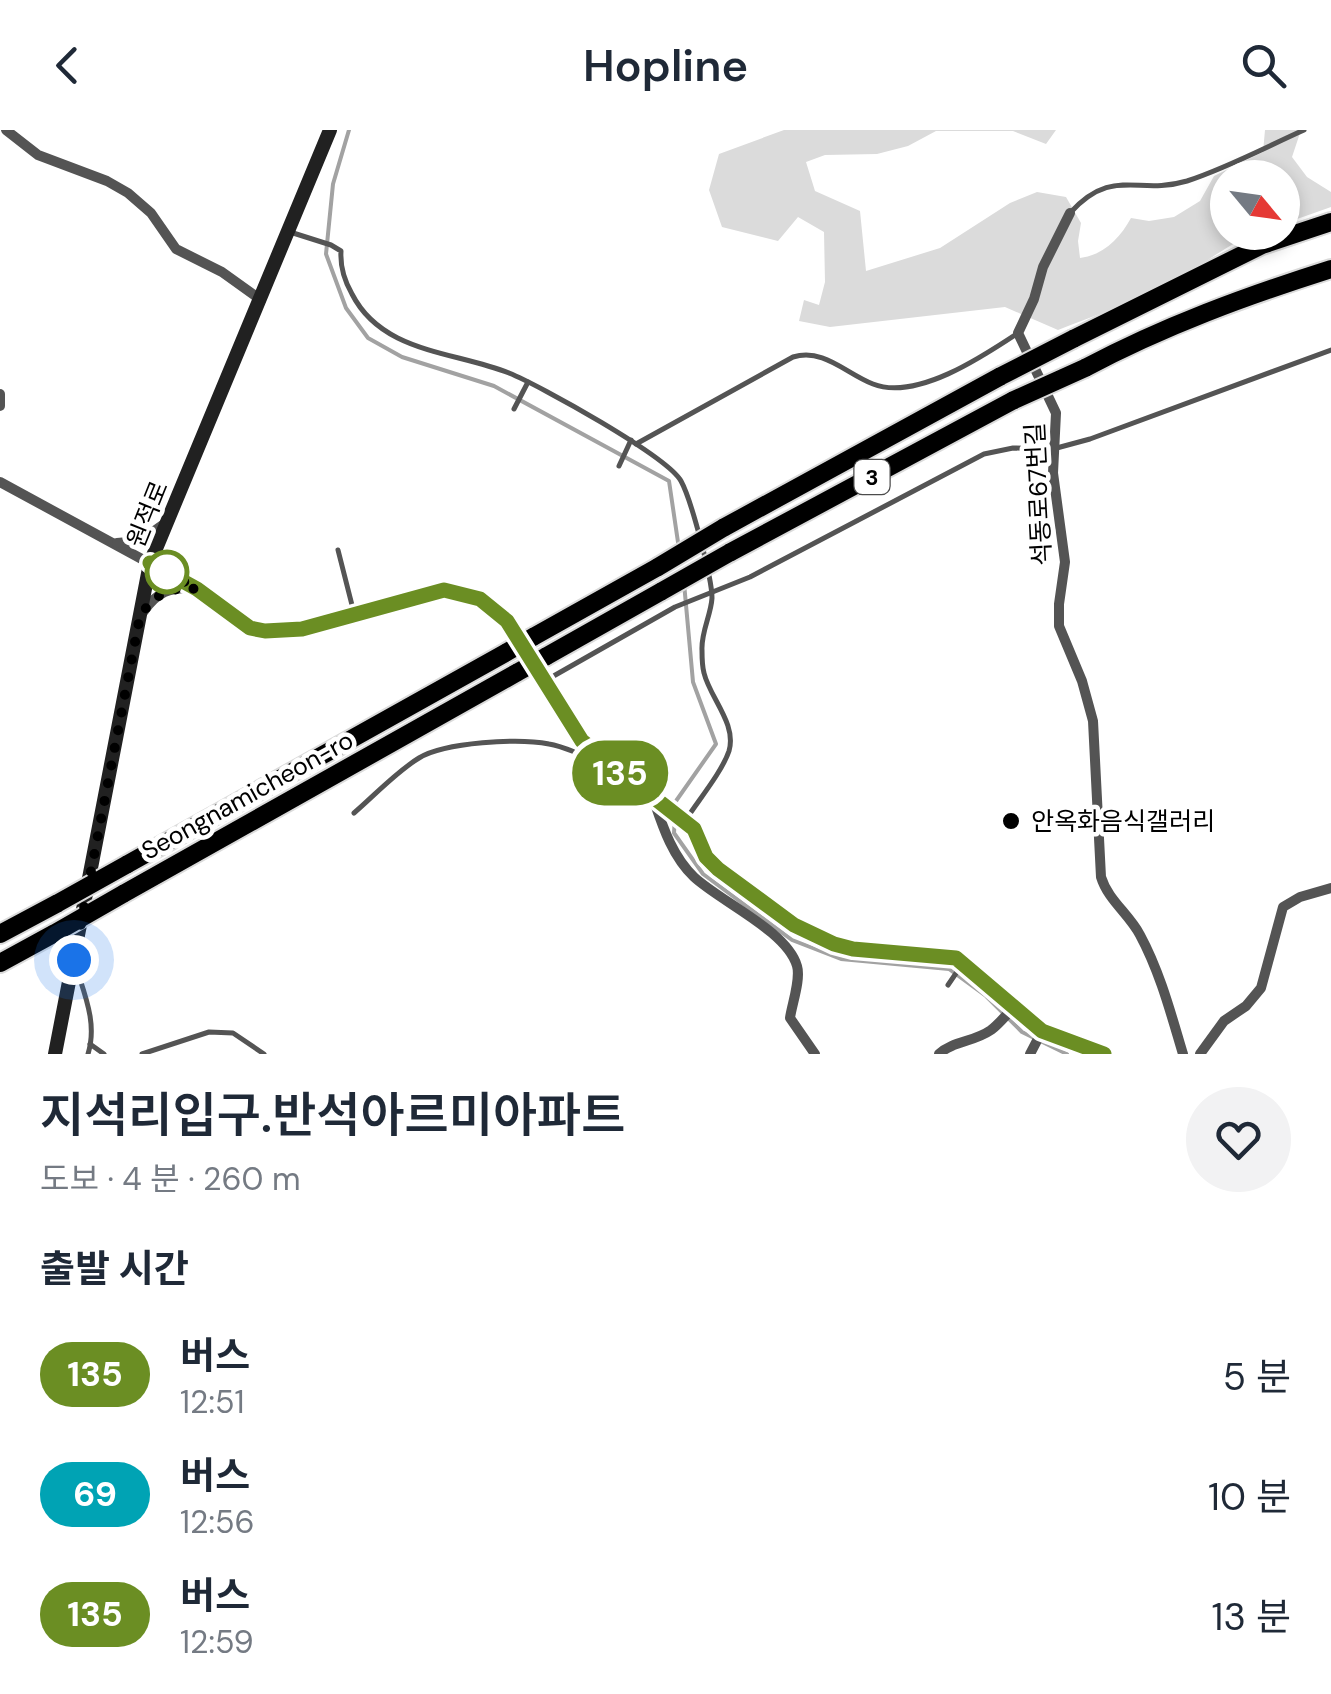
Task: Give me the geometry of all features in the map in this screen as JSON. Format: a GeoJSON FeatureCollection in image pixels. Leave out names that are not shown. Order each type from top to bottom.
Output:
{"type":"FeatureCollection","features":[{"type":"Feature","properties":{"kind":"highway","name":"Seongnamicheon-ro"},"geometry":{"type":"LineString","coordinates":[[0,934],[1001,376],[1262,245],[1331,222]]}},
{"type":"Feature","properties":{"kind":"highway","name":"Seongnamicheon-ro"},"geometry":{"type":"LineString","coordinates":[[0,963],[729,553],[1014,400],[1238,299],[1331,270]]}},
{"type":"Feature","properties":{"kind":"street"},"geometry":{"type":"LineString","coordinates":[[6,130],[38,155],[107,180],[128,193],[151,214],[176,250],[222,272],[261,300]]}},
{"type":"Feature","properties":{"kind":"street","name":"원적로"},"geometry":{"type":"LineString","coordinates":[[54,1054],[150,563],[330,130]]}},
{"type":"Feature","properties":{"kind":"street"},"geometry":{"type":"LineString","coordinates":[[1018,333],[1034,299],[1042,267],[1070,212]]}},
{"type":"Feature","properties":{"kind":"street","name":"석동로67번길"},"geometry":{"type":"LineString","coordinates":[[1018,333],[1056,413],[1055,504],[1065,562],[1058,604],[1059,626],[1082,681],[1093,721],[1101,877],[1105,889],[1140,935],[1168,1004],[1182,1054]]}},
{"type":"Feature","properties":{"kind":"street"},"geometry":{"type":"LineString","coordinates":[[0,394],[0,406]]}},
{"type":"Feature","properties":{"kind":"street"},"geometry":{"type":"LineString","coordinates":[[0,482],[197,589],[250,628],[302,629],[444,590],[480,599],[507,621],[582,741],[694,829],[706,857],[718,869],[794,925],[853,949],[946,955],[1013,1008],[1037,1042],[1104,1054]]}},
{"type":"Feature","properties":{"kind":"street"},"geometry":{"type":"LineString","coordinates":[[106,542],[140,541],[168,520]]}},
{"type":"Feature","properties":{"kind":"street"},"geometry":{"type":"LineString","coordinates":[[140,616],[153,598],[166,590],[197,589]]}},
{"type":"Feature","properties":{"kind":"street"},"geometry":{"type":"LineString","coordinates":[[652,795],[674,853],[693,876],[790,949],[799,970],[790,1018],[815,1054]]}},
{"type":"Feature","properties":{"kind":"street"},"geometry":{"type":"LineString","coordinates":[[1200,1054],[1230,1016],[1246,1006],[1261,988],[1282,907],[1331,888]]}},
{"type":"Feature","properties":{"kind":"street"},"geometry":{"type":"LineString","coordinates":[[939,1054],[948,1045],[964,1043],[992,1030],[1013,1008]]}},
{"type":"Feature","properties":{"kind":"lane"},"geometry":{"type":"LineString","coordinates":[[1070,212],[1085,196],[1111,184],[1168,186],[1193,179],[1304,130]]}},
{"type":"Feature","properties":{"kind":"lane"},"geometry":{"type":"LineString","coordinates":[[290,232],[340,251],[340,265],[363,314],[385,332],[412,346],[470,360],[526,385],[662,460],[680,478],[689,502],[707,597],[702,645],[704,672],[728,726],[730,740],[728,752],[683,820]]}},
{"type":"Feature","properties":{"kind":"lane"},"geometry":{"type":"LineString","coordinates":[[620,463],[632,444],[793,357],[820,355],[876,386],[902,389],[924,384],[1018,333]]}},
{"type":"Feature","properties":{"kind":"lane"},"geometry":{"type":"LineString","coordinates":[[543,682],[675,607],[707,597],[984,454],[1013,448],[1054,449],[1331,350]]}},
{"type":"Feature","properties":{"kind":"lane"},"geometry":{"type":"LineString","coordinates":[[515,407],[526,385]]}},
{"type":"Feature","properties":{"kind":"lane"},"geometry":{"type":"LineString","coordinates":[[338,550],[354,612]]}},
{"type":"Feature","properties":{"kind":"lane"},"geometry":{"type":"LineString","coordinates":[[354,813],[419,758],[437,750],[520,740],[552,744],[584,757],[604,760]]}},
{"type":"Feature","properties":{"kind":"lane"},"geometry":{"type":"LineString","coordinates":[[74,960],[90,1010],[88,1054]]}},
{"type":"Feature","properties":{"kind":"lane"},"geometry":{"type":"LineString","coordinates":[[951,982],[962,966]]}},
{"type":"Feature","properties":{"kind":"lane"},"geometry":{"type":"LineString","coordinates":[[142,1054],[209,1032],[233,1033],[264,1054]]}},
{"type":"Feature","properties":{"kind":"lane"},"geometry":{"type":"LineString","coordinates":[[90,1044],[104,1054]]}},
{"type":"Feature","properties":{"kind":"shaded area"},"geometry":{"type":"Polygon","coordinates":[[[784,130],[1056,130],[1046,144],[1013,131],[936,131],[908,146],[877,154],[825,155],[806,162],[815,191],[860,211],[866,271],[940,248],[1010,203],[1037,192],[1066,197],[1081,223],[1080,258],[1110,244],[1131,218],[1149,221],[1174,217],[1200,201],[1210,183],[1210,250],[1224,250],[1156,291],[1058,330],[1005,307],[830,327],[799,321],[804,300],[819,305],[825,282],[824,232],[798,217],[778,241],[722,227],[709,190],[719,154],[784,130]]]}},
{"type":"Feature","properties":{"kind":"shaded area"},"geometry":{"type":"Polygon","coordinates":[[[1265,130],[1301,130],[1294,160],[1247,160],[1263,152],[1265,130]]]}},
{"type":"Feature","properties":{"kind":"shaded area"},"geometry":{"type":"Polygon","coordinates":[[[1300,168],[1307,177],[1331,192],[1331,207],[1300,218],[1300,168]]]}},
{"type":"Feature","properties":{"kind":"waterway"},"geometry":{"type":"LineString","coordinates":[[349,130],[333,184],[326,254],[346,308],[368,338],[402,357],[494,386],[669,481],[679,549]]}},
{"type":"Feature","properties":{"kind":"waterway"},"geometry":{"type":"LineString","coordinates":[[684,583],[693,682],[716,744],[676,801],[674,833],[703,874],[792,940],[841,959],[949,969],[986,996],[1022,1032],[1067,1054]]}},
{"type":"Feature","properties":{"kind":"bus line","name":"135"},"geometry":{"type":"LineString","coordinates":[[150,563],[197,589],[250,628],[265,631],[302,629],[444,590],[480,599],[507,621],[582,741],[694,829],[706,857],[718,869],[794,925],[853,949],[956,958],[1042,1031],[1104,1054]]}},
{"type":"Feature","properties":{"kind":"place","name":"안옥화음식갤러리"},"geometry":{"type":"Point","coordinates":[1011,821]}},
{"type":"Feature","properties":{"kind":"route"},"geometry":{"type":"LineString","coordinates":[[74,960],[140,616],[153,598],[166,590],[197,589],[167,572]]}}]}
